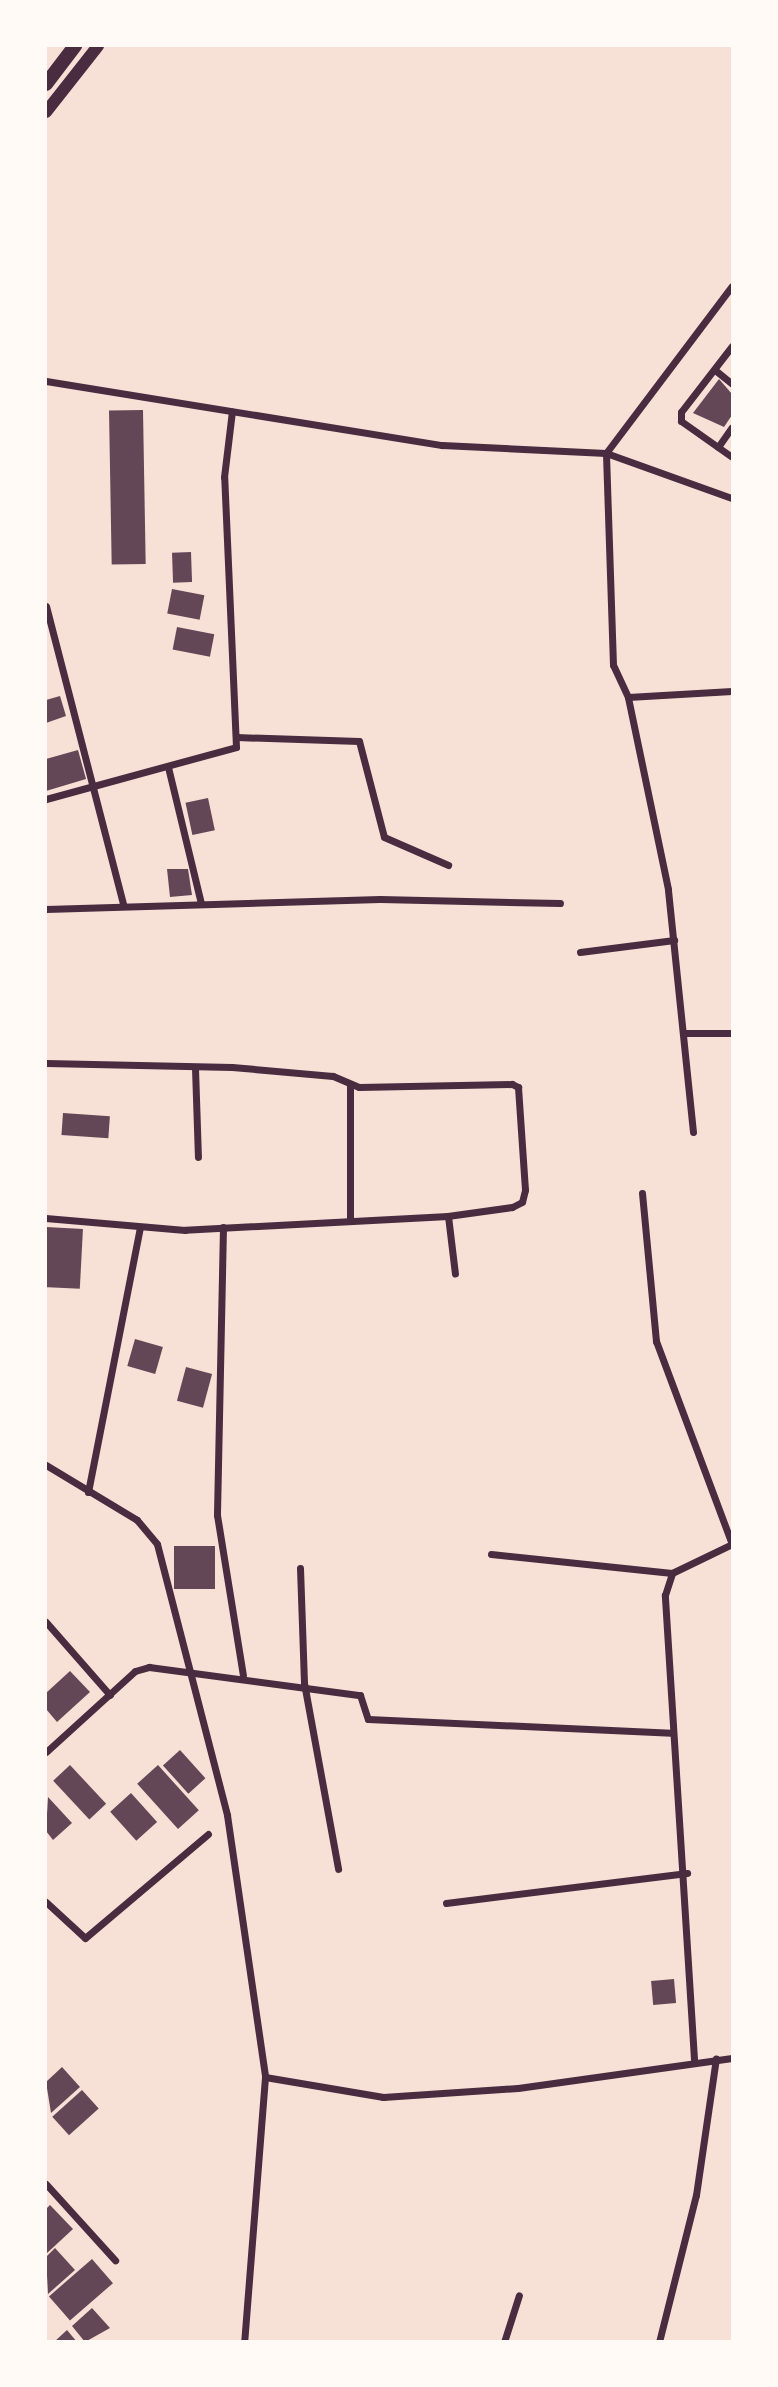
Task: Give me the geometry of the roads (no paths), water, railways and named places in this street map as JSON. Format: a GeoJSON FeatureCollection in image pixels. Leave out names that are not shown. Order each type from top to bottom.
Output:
{"type":"FeatureCollection","features":[{"type":"Feature","properties":{"kind":"main road"},"geometry":{"type":"LineString","coordinates":[[46,84],[75,46]]}},
{"type":"Feature","properties":{"kind":"street"},"geometry":{"type":"LineString","coordinates":[[46,112],[98,46]]}},
{"type":"Feature","properties":{"kind":"street"},"geometry":{"type":"LineString","coordinates":[[693,1132],[674,940],[628,697],[613,665],[606,453],[733,286]]}},
{"type":"Feature","properties":{"kind":"street"},"geometry":{"type":"LineString","coordinates":[[733,345],[681,421],[733,457]]}},
{"type":"Feature","properties":{"kind":"street"},"geometry":{"type":"LineString","coordinates":[[715,370],[733,384]]}},
{"type":"Feature","properties":{"kind":"street"},"geometry":{"type":"LineString","coordinates":[[46,381],[442,445],[606,453],[733,498]]}},
{"type":"Feature","properties":{"kind":"street"},"geometry":{"type":"LineString","coordinates":[[46,799],[231,752],[236,737],[225,477],[232,411]]}},
{"type":"Feature","properties":{"kind":"street"},"geometry":{"type":"LineString","coordinates":[[718,447],[733,427]]}},
{"type":"Feature","properties":{"kind":"street"},"geometry":{"type":"LineString","coordinates":[[46,606],[123,904]]}},
{"type":"Feature","properties":{"kind":"street"},"geometry":{"type":"LineString","coordinates":[[628,697],[733,691]]}},
{"type":"Feature","properties":{"kind":"street"},"geometry":{"type":"LineString","coordinates":[[236,737],[359,741],[384,837],[447,865]]}},
{"type":"Feature","properties":{"kind":"street"},"geometry":{"type":"LineString","coordinates":[[168,767],[201,903]]}},
{"type":"Feature","properties":{"kind":"street"},"geometry":{"type":"LineString","coordinates":[[46,909],[123,904],[560,902]]}},
{"type":"Feature","properties":{"kind":"street"},"geometry":{"type":"LineString","coordinates":[[580,953],[674,940]]}},
{"type":"Feature","properties":{"kind":"street"},"geometry":{"type":"LineString","coordinates":[[684,1033],[733,1033]]}},
{"type":"Feature","properties":{"kind":"street"},"geometry":{"type":"LineString","coordinates":[[46,1063],[333,1076],[350,1086],[518,1087],[522,1202],[448,1216],[223,1227],[140,1227],[46,1218]]}},
{"type":"Feature","properties":{"kind":"street"},"geometry":{"type":"LineString","coordinates":[[195,1069],[198,1157]]}},
{"type":"Feature","properties":{"kind":"street"},"geometry":{"type":"LineString","coordinates":[[350,1086],[350,1220]]}},
{"type":"Feature","properties":{"kind":"street"},"geometry":{"type":"LineString","coordinates":[[491,1553],[672,1573],[732,1544],[656,1341],[642,1193]]}},
{"type":"Feature","properties":{"kind":"street"},"geometry":{"type":"LineString","coordinates":[[448,1216],[455,1274]]}},
{"type":"Feature","properties":{"kind":"street"},"geometry":{"type":"LineString","coordinates":[[88,1492],[140,1227]]}},
{"type":"Feature","properties":{"kind":"street"},"geometry":{"type":"LineString","coordinates":[[223,1227],[217,1515],[243,1675]]}},
{"type":"Feature","properties":{"kind":"street"},"geometry":{"type":"LineString","coordinates":[[46,1465],[137,1520],[157,1544],[187,1669],[227,1815],[265,2077],[244,2342]]}},
{"type":"Feature","properties":{"kind":"street"},"geometry":{"type":"LineString","coordinates":[[300,1568],[304,1683],[338,1869]]}},
{"type":"Feature","properties":{"kind":"street"},"geometry":{"type":"LineString","coordinates":[[672,1573],[665,1595],[671,1733],[687,1873],[694,2059]]}},
{"type":"Feature","properties":{"kind":"street"},"geometry":{"type":"LineString","coordinates":[[46,1622],[110,1695]]}},
{"type":"Feature","properties":{"kind":"street"},"geometry":{"type":"LineString","coordinates":[[46,1752],[135,1671],[187,1669],[304,1683],[360,1695],[368,1719],[671,1733]]}},
{"type":"Feature","properties":{"kind":"street"},"geometry":{"type":"LineString","coordinates":[[46,1902],[85,1938],[208,1834]]}},
{"type":"Feature","properties":{"kind":"street"},"geometry":{"type":"LineString","coordinates":[[446,1903],[687,1873]]}},
{"type":"Feature","properties":{"kind":"street"},"geometry":{"type":"LineString","coordinates":[[265,2077],[383,2097],[519,2088],[694,2059],[733,2058]]}},
{"type":"Feature","properties":{"kind":"street"},"geometry":{"type":"LineString","coordinates":[[659,2342],[696,2194],[716,2059]]}},
{"type":"Feature","properties":{"kind":"street"},"geometry":{"type":"LineString","coordinates":[[46,2183],[115,2260]]}},
{"type":"Feature","properties":{"kind":"street"},"geometry":{"type":"LineString","coordinates":[[504,2342],[519,2295]]}}]}
